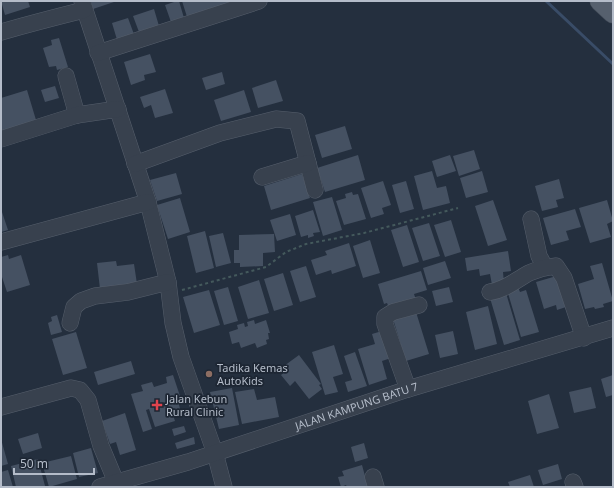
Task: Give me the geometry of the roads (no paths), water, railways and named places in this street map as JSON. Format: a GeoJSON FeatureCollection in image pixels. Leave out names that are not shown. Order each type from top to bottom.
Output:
{"type":"FeatureCollection","features":[{"type":"Feature","properties":{"kind":"street"},"geometry":{"type":"LineString","coordinates":[[98,53],[259,1]]}},
{"type":"Feature","properties":{"kind":"street"},"geometry":{"type":"LineString","coordinates":[[1,32],[36,21],[49,20],[83,6],[148,202],[169,287],[173,324],[181,358],[215,452],[224,487]]}},
{"type":"Feature","properties":{"kind":"street"},"geometry":{"type":"LineString","coordinates":[[66,76],[77,116]]}},
{"type":"Feature","properties":{"kind":"street"},"geometry":{"type":"LineString","coordinates":[[1,139],[77,116],[118,110]]}},
{"type":"Feature","properties":{"kind":"street"},"geometry":{"type":"LineString","coordinates":[[135,164],[220,133],[276,119],[297,121],[316,190]]}},
{"type":"Feature","properties":{"kind":"street"},"geometry":{"type":"LineString","coordinates":[[262,177],[308,163]]}},
{"type":"Feature","properties":{"kind":"street"},"geometry":{"type":"LineString","coordinates":[[1,242],[148,202]]}},
{"type":"Feature","properties":{"kind":"street"},"geometry":{"type":"LineString","coordinates":[[531,219],[539,256],[545,268]]}},
{"type":"Feature","properties":{"kind":"street"},"geometry":{"type":"LineString","coordinates":[[490,292],[500,290],[530,272],[556,266],[564,278],[584,338]]}},
{"type":"Feature","properties":{"kind":"street"},"geometry":{"type":"LineString","coordinates":[[70,323],[74,307],[81,301],[95,296],[169,287]]}},
{"type":"Feature","properties":{"kind":"street"},"geometry":{"type":"LineString","coordinates":[[408,389],[385,324],[385,317],[393,312],[419,305]]}},
{"type":"Feature","properties":{"kind":"street","name":"JALAN KAMPUNG BATU 7"},"geometry":{"type":"LineString","coordinates":[[100,487],[215,452],[408,389],[584,338],[613,328]]}},
{"type":"Feature","properties":{"kind":"street"},"geometry":{"type":"LineString","coordinates":[[1,407],[71,388],[80,390],[88,400],[101,446],[116,482]]}},
{"type":"Feature","properties":{"kind":"waterway"},"geometry":{"type":"LineString","coordinates":[[546,1],[613,64]]}},
{"type":"Feature","properties":{"kind":"place","name":"Tadika Kemas AutoKids"},"geometry":{"type":"Point","coordinates":[209,374]}},
{"type":"Feature","properties":{"kind":"place","name":"Jalan Kebun Rural Clinic"},"geometry":{"type":"Point","coordinates":[157,405]}}]}
